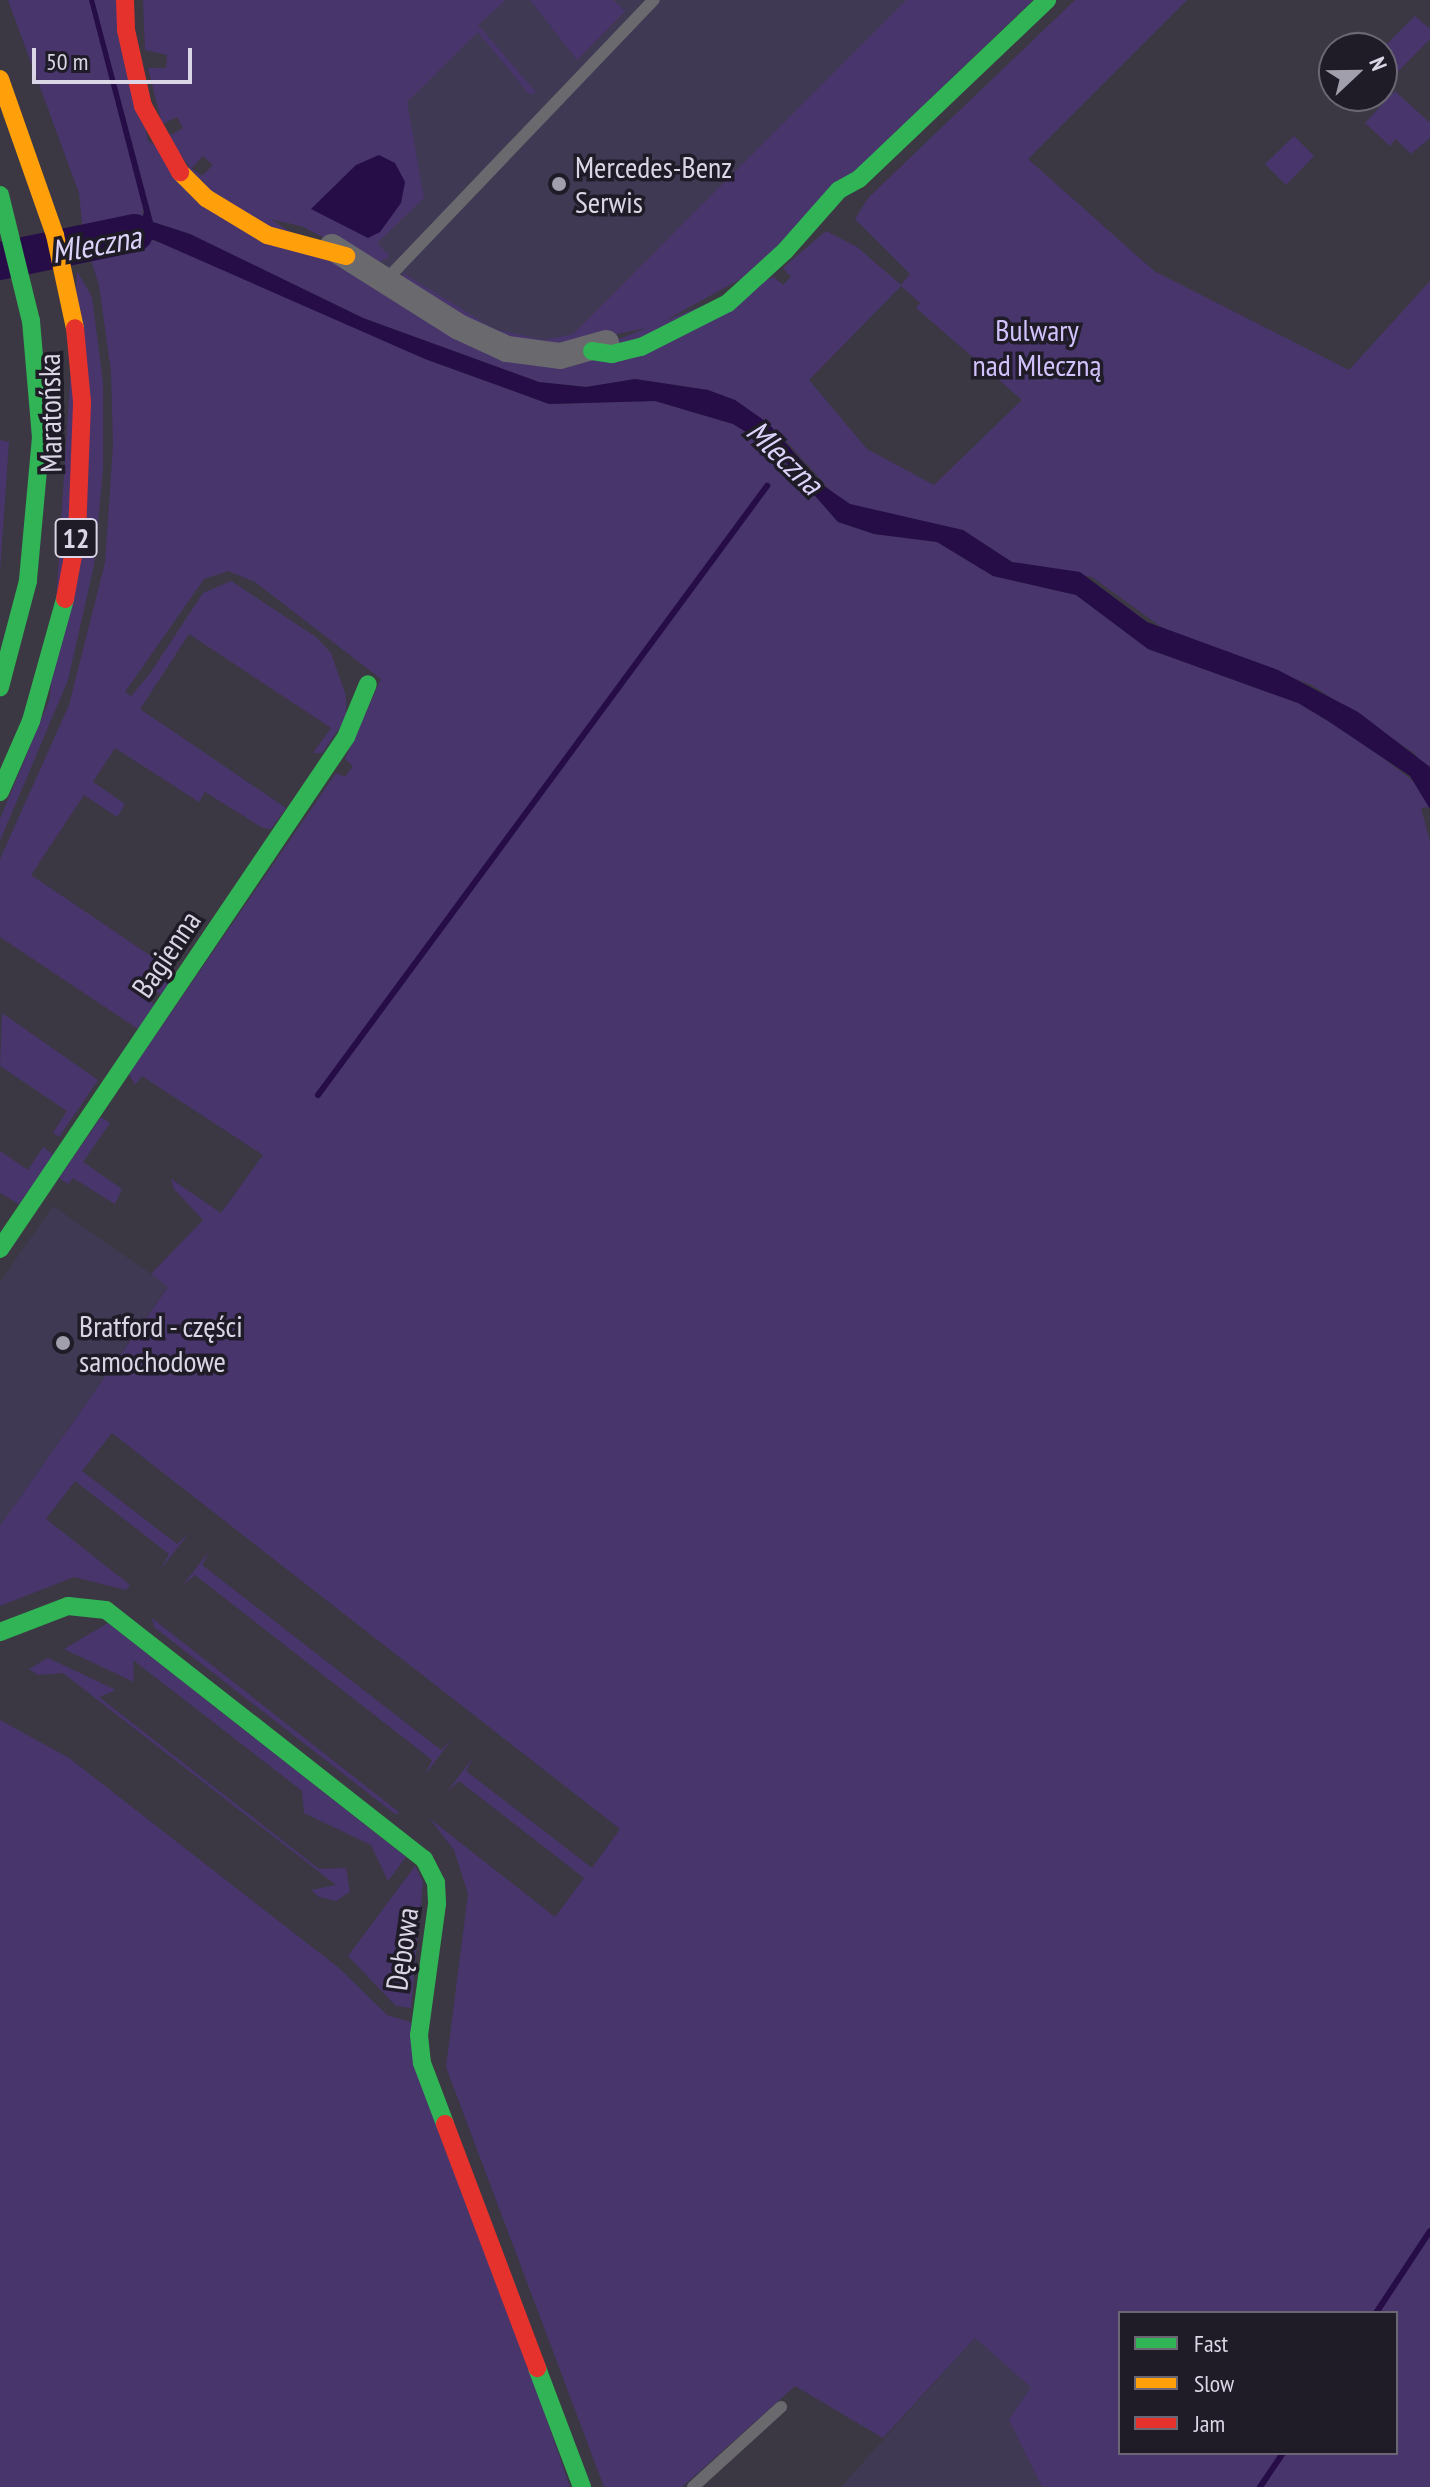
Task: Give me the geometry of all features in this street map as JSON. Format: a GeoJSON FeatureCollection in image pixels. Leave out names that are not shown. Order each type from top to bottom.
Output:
{"type":"FeatureCollection","features":[{"type":"Feature","properties":{"kind":"street"},"geometry":{"type":"LineString","coordinates":[[125,0],[126,30],[143,106],[161,148],[206,198],[243,222],[308,234],[387,279],[459,327],[507,349],[539,356],[592,351],[620,337],[676,330],[728,303],[785,251],[809,239],[834,215],[859,179],[1047,0]]}},
{"type":"Feature","properties":{"kind":"street"},"geometry":{"type":"LineString","coordinates":[[135,66],[137,0]]}},
{"type":"Feature","properties":{"kind":"street","name":"Maratońska"},"geometry":{"type":"LineString","coordinates":[[0,79],[52,223],[64,274],[82,402],[77,534],[55,645],[31,721],[0,792]]}},
{"type":"Feature","properties":{"kind":"street","name":"Maratońska"},"geometry":{"type":"LineString","coordinates":[[0,195],[24,282],[37,364],[39,500],[24,604],[0,687]]}},
{"type":"Feature","properties":{"kind":"street","name":"Bagienna"},"geometry":{"type":"LineString","coordinates":[[0,1249],[346,737],[368,684]]}},
{"type":"Feature","properties":{"kind":"street","name":"Dębowa"},"geometry":{"type":"LineString","coordinates":[[0,1632],[68,1606],[106,1610],[424,1859],[436,1883],[437,1904],[419,2035],[422,2063],[582,2487]]}},
{"type":"Feature","properties":{"kind":"lane"},"geometry":{"type":"LineString","coordinates":[[387,279],[654,0]]}},
{"type":"Feature","properties":{"kind":"lane"},"geometry":{"type":"LineString","coordinates":[[693,2487],[781,2407]]}},
{"type":"Feature","properties":{"kind":"shaded area"},"geometry":{"type":"Polygon","coordinates":[[[506,0],[906,0],[573,334],[544,340],[494,329],[467,315],[280,200],[506,0]]]}},
{"type":"Feature","properties":{"kind":"shaded area","name":"Bratford - części samochodowe"},"geometry":{"type":"Polygon","coordinates":[[[53,1206],[168,1286],[0,1526],[0,1282],[53,1206]]]}},
{"type":"Feature","properties":{"kind":"shaded area"},"geometry":{"type":"Polygon","coordinates":[[[975,2338],[1032,2387],[1009,2420],[1042,2487],[841,2487],[975,2338]]]}},
{"type":"Feature","properties":{"kind":"green space"},"geometry":{"type":"Polygon","coordinates":[[[8,0],[89,0],[143,206],[142,223],[83,232],[79,193],[8,0]]]}},
{"type":"Feature","properties":{"kind":"green space","name":"Bulwary nad Mleczną"},"geometry":{"type":"Polygon","coordinates":[[[94,0],[120,0],[148,141],[333,259],[559,363],[774,277],[783,285],[791,277],[783,268],[826,231],[857,247],[901,285],[910,274],[855,219],[868,198],[1075,0],[1187,0],[1028,159],[1154,271],[1349,370],[1430,281],[1430,772],[1414,753],[1312,685],[1167,631],[1092,577],[1012,562],[963,530],[859,508],[837,498],[782,436],[735,400],[708,390],[635,379],[587,387],[539,382],[363,318],[190,234],[153,222],[94,0]],[[901,286],[809,380],[867,449],[934,485],[1022,400],[916,308],[920,303],[901,286]]]}},
{"type":"Feature","properties":{"kind":"green space"},"geometry":{"type":"Polygon","coordinates":[[[143,0],[506,0],[478,25],[536,92],[530,95],[478,32],[407,102],[424,198],[377,243],[390,256],[376,264],[301,226],[256,216],[200,178],[213,165],[203,156],[191,169],[167,137],[183,128],[177,117],[162,124],[148,68],[166,68],[167,55],[145,50],[143,0]]]}},
{"type":"Feature","properties":{"kind":"green space"},"geometry":{"type":"Polygon","coordinates":[[[530,0],[613,0],[625,11],[577,60],[530,0]]]}},
{"type":"Feature","properties":{"kind":"green space"},"geometry":{"type":"Polygon","coordinates":[[[906,0],[1033,0],[746,276],[655,326],[566,345],[505,339],[403,281],[403,273],[494,329],[544,340],[573,334],[906,0]]]}},
{"type":"Feature","properties":{"kind":"green space"},"geometry":{"type":"Polygon","coordinates":[[[1415,16],[1430,29],[1430,39],[1398,72],[1398,33],[1415,16]]]}},
{"type":"Feature","properties":{"kind":"green space"},"geometry":{"type":"Polygon","coordinates":[[[1398,94],[1430,123],[1430,138],[1411,154],[1396,139],[1390,146],[1365,123],[1375,112],[1398,112],[1398,94]]]}},
{"type":"Feature","properties":{"kind":"green space"},"geometry":{"type":"Polygon","coordinates":[[[1294,136],[1314,156],[1286,185],[1265,164],[1294,136]]]}},
{"type":"Feature","properties":{"kind":"green space"},"geometry":{"type":"Polygon","coordinates":[[[146,238],[190,253],[425,359],[549,404],[655,401],[733,424],[774,449],[838,522],[874,534],[937,542],[993,576],[1076,595],[1148,649],[1298,703],[1361,741],[1422,788],[1430,807],[1421,808],[1430,842],[1430,2487],[1042,2487],[1009,2420],[1031,2387],[975,2338],[883,2438],[795,2386],[682,2487],[604,2487],[446,2067],[468,1894],[454,1850],[429,1818],[555,1917],[584,1878],[459,1781],[447,1792],[474,1756],[466,1771],[592,1868],[620,1829],[112,1433],[82,1471],[177,1544],[189,1533],[161,1569],[169,1554],[75,1481],[46,1519],[130,1585],[126,1590],[74,1577],[0,1606],[0,1526],[168,1287],[151,1274],[203,1220],[174,1189],[171,1179],[221,1213],[263,1155],[142,1076],[135,1085],[129,1074],[336,773],[345,777],[353,766],[345,759],[381,679],[255,582],[228,571],[204,579],[125,692],[131,696],[149,675],[203,593],[231,581],[316,637],[331,653],[346,696],[346,719],[322,753],[313,753],[331,728],[189,634],[140,709],[286,808],[271,829],[263,828],[205,792],[199,802],[115,748],[93,782],[125,804],[123,808],[117,817],[84,795],[31,875],[176,973],[162,995],[152,989],[147,996],[154,1005],[138,1029],[0,937],[0,859],[69,705],[105,563],[113,446],[111,372],[99,285],[88,251],[122,240],[146,238]]]}},
{"type":"Feature","properties":{"kind":"green space"},"geometry":{"type":"Polygon","coordinates":[[[77,271],[92,297],[103,382],[103,470],[94,565],[68,680],[0,841],[0,819],[50,698],[77,271]]]}},
{"type":"Feature","properties":{"kind":"green space"},"geometry":{"type":"Polygon","coordinates":[[[0,440],[9,442],[0,571],[0,440]]]}},
{"type":"Feature","properties":{"kind":"green space"},"geometry":{"type":"Polygon","coordinates":[[[2,1013],[98,1080],[59,1137],[53,1133],[67,1111],[0,1066],[2,1013]]]}},
{"type":"Feature","properties":{"kind":"green space"},"geometry":{"type":"Polygon","coordinates":[[[101,1117],[110,1123],[83,1162],[122,1189],[115,1204],[73,1178],[68,1184],[59,1178],[101,1117]]]}},
{"type":"Feature","properties":{"kind":"green space"},"geometry":{"type":"Polygon","coordinates":[[[43,1147],[54,1155],[19,1204],[0,1193],[0,1151],[28,1170],[43,1147]]]}},
{"type":"Feature","properties":{"kind":"green space"},"geometry":{"type":"Polygon","coordinates":[[[210,1550],[202,1565],[441,1750],[452,1739],[425,1775],[432,1760],[195,1575],[183,1585],[210,1550]]]}},
{"type":"Feature","properties":{"kind":"green space"},"geometry":{"type":"Polygon","coordinates":[[[152,1618],[400,1813],[395,1814],[154,1627],[152,1618]]]}},
{"type":"Feature","properties":{"kind":"green space"},"geometry":{"type":"Polygon","coordinates":[[[108,1623],[406,1857],[388,1881],[371,1845],[304,1813],[302,1791],[133,1660],[134,1682],[64,1649],[108,1623]]]}},
{"type":"Feature","properties":{"kind":"green space"},"geometry":{"type":"Polygon","coordinates":[[[48,1658],[116,1690],[99,1697],[319,1869],[346,1868],[350,1892],[336,1901],[319,1897],[311,1890],[336,1885],[63,1673],[38,1675],[29,1669],[48,1658]]]}},
{"type":"Feature","properties":{"kind":"green space"},"geometry":{"type":"Polygon","coordinates":[[[0,1720],[69,1758],[339,1968],[387,2015],[410,2022],[570,2487],[0,2487],[0,1720]]]}},
{"type":"Feature","properties":{"kind":"green space"},"geometry":{"type":"Polygon","coordinates":[[[415,1866],[423,1882],[411,2008],[396,2006],[348,1956],[415,1866]]]}},
{"type":"Feature","properties":{"kind":"water"},"geometry":{"type":"Polygon","coordinates":[[[89,0],[94,0],[153,222],[190,234],[363,318],[539,382],[586,387],[635,379],[708,390],[735,400],[768,423],[824,486],[850,504],[963,530],[1012,562],[1080,572],[1147,622],[1278,670],[1358,712],[1430,767],[1430,809],[1410,776],[1328,721],[1298,703],[1148,649],[1076,595],[993,576],[937,542],[874,534],[838,522],[774,449],[733,424],[655,401],[549,404],[425,359],[154,240],[122,240],[88,251],[83,232],[141,223],[144,212],[89,0]]]}},
{"type":"Feature","properties":{"kind":"water"},"geometry":{"type":"Polygon","coordinates":[[[379,155],[395,163],[405,182],[401,203],[380,232],[368,238],[311,209],[356,165],[379,155]]]}},
{"type":"Feature","properties":{"kind":"waterway","name":"Mleczna"},"geometry":{"type":"LineString","coordinates":[[0,261],[134,233]]}},
{"type":"Feature","properties":{"kind":"waterway"},"geometry":{"type":"LineString","coordinates":[[318,1095],[767,486]]}},
{"type":"Feature","properties":{"kind":"waterway"},"geometry":{"type":"LineString","coordinates":[[1377,2311],[1430,2231]]}},
{"type":"Feature","properties":{"kind":"waterway"},"geometry":{"type":"LineString","coordinates":[[1260,2487],[1282,2455]]}},
{"type":"Feature","properties":{"kind":"traffic: fast"},"geometry":{"type":"LineString","coordinates":[[592,351],[612,354],[641,347],[728,303],[785,251],[839,190],[859,179],[1047,0]]}},
{"type":"Feature","properties":{"kind":"traffic: fast"},"geometry":{"type":"LineString","coordinates":[[0,195],[31,321],[41,437],[28,581],[0,687]]}},
{"type":"Feature","properties":{"kind":"traffic: fast"},"geometry":{"type":"LineString","coordinates":[[0,792],[31,721],[65,599]]}},
{"type":"Feature","properties":{"kind":"traffic: fast"},"geometry":{"type":"LineString","coordinates":[[0,1249],[346,737],[368,684]]}},
{"type":"Feature","properties":{"kind":"traffic: fast"},"geometry":{"type":"LineString","coordinates":[[0,1632],[68,1606],[106,1610],[424,1859],[436,1883],[437,1904],[419,2035],[422,2063],[445,2124]]}},
{"type":"Feature","properties":{"kind":"traffic: fast"},"geometry":{"type":"LineString","coordinates":[[537,2368],[582,2487]]}},
{"type":"Feature","properties":{"kind":"traffic: slow"},"geometry":{"type":"LineString","coordinates":[[0,79],[55,235],[75,328]]}},
{"type":"Feature","properties":{"kind":"traffic: slow"},"geometry":{"type":"LineString","coordinates":[[180,172],[206,198],[267,235],[346,256]]}},
{"type":"Feature","properties":{"kind":"traffic: jam"},"geometry":{"type":"LineString","coordinates":[[125,0],[126,30],[143,106],[180,172]]}},
{"type":"Feature","properties":{"kind":"traffic: jam"},"geometry":{"type":"LineString","coordinates":[[65,599],[77,534],[82,402],[75,328]]}},
{"type":"Feature","properties":{"kind":"traffic: jam"},"geometry":{"type":"LineString","coordinates":[[445,2124],[537,2368]]}},
{"type":"Feature","properties":{"kind":"place","name":"Mercedes-Benz Serwis"},"geometry":{"type":"Point","coordinates":[559,184]}},
{"type":"Feature","properties":{"kind":"place","name":"Bratford - części samochodowe"},"geometry":{"type":"Point","coordinates":[63,1343]}}]}
